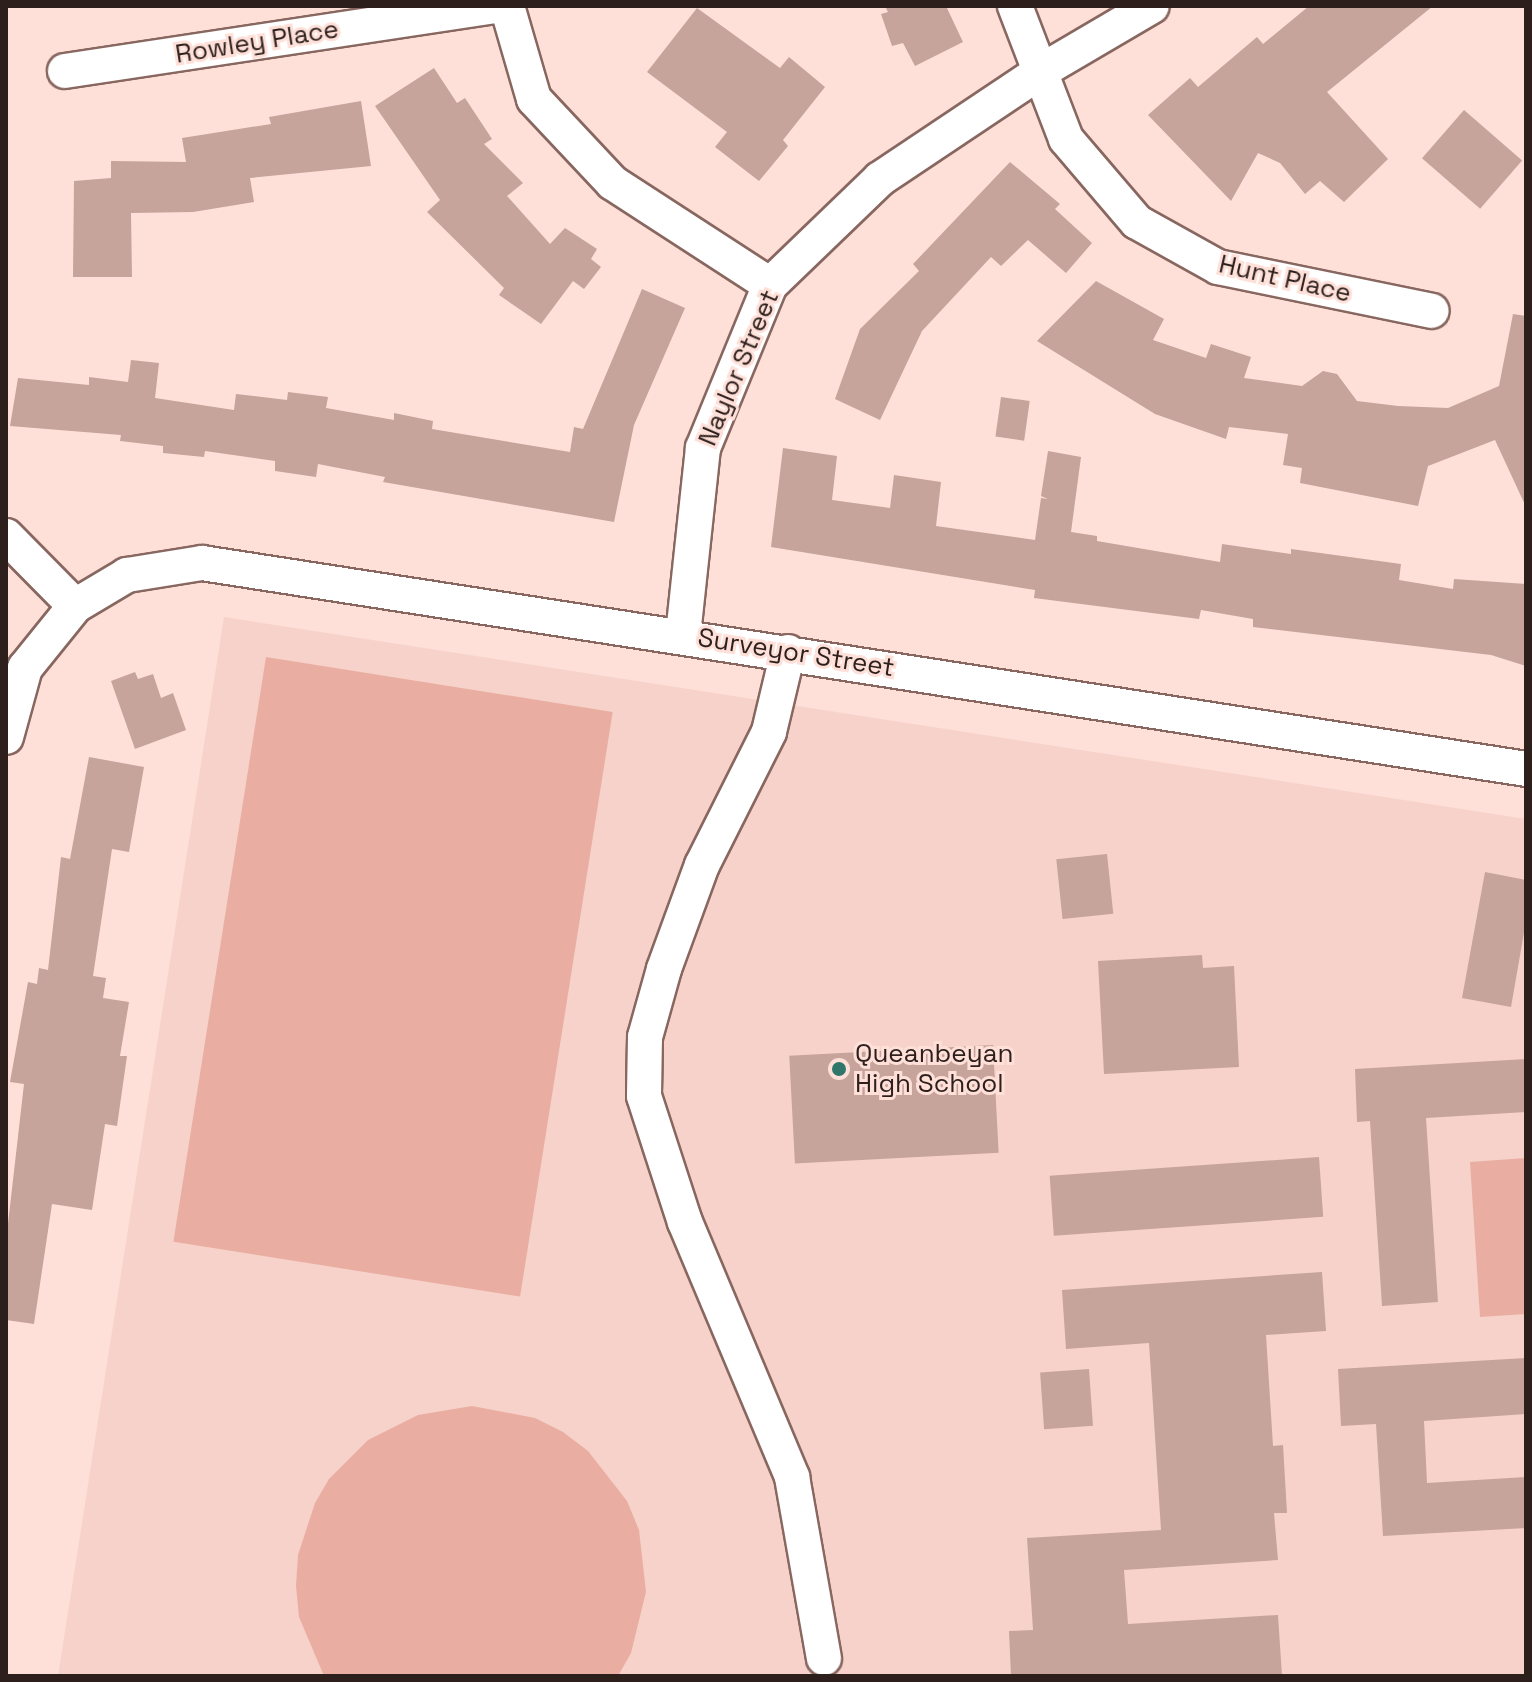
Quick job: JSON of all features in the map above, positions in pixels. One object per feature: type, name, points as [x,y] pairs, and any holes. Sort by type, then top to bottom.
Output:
[{"type":"street","name":"Rowley Place","points":[[65,71],[497,6]]},
{"type":"street","points":[[507,6],[534,99],[593,162],[613,183],[770,285]]},
{"type":"street","name":"Hunt Place","points":[[1015,6],[1043,70],[1066,139],[1137,222],[1218,267],[1432,311]]},
{"type":"street","name":"Naylor Street","points":[[683,635],[703,448],[770,285],[880,179],[1043,70],[1152,6]]},
{"type":"street","points":[[6,536],[75,606],[25,668],[6,737]]},
{"type":"street","name":"Surveyor Street","points":[[75,606],[127,575],[202,563],[683,635],[1526,769]]},
{"type":"street","points":[[788,652],[769,732],[702,865],[664,969],[645,1037],[644,1096],[685,1222],[792,1477],[824,1658]]},
{"type":"shaded area","name":"Queanbeyan High School","points":[[224,617],[1526,819],[1526,1676],[58,1676]]},
{"type":"shaded area","points":[[266,657],[613,712],[520,1297],[173,1242]]},
{"type":"shaded area","points":[[1526,1158],[1526,1314],[1480,1317],[1470,1162]]},
{"type":"shaded area","points":[[472,1406],[535,1418],[563,1432],[588,1451],[627,1501],[639,1530],[646,1592],[631,1653],[618,1676],[324,1676],[299,1617],[296,1586],[298,1555],[315,1503],[329,1479],[368,1440],[418,1415]]},
{"type":"building","points":[[885,6],[946,6],[963,42],[915,66],[903,43],[892,46],[881,14],[888,12]]},
{"type":"building","points":[[1309,6],[1433,6],[1327,92],[1388,159],[1344,202],[1320,181],[1305,194],[1280,163],[1258,153],[1231,201],[1148,115],[1190,78],[1198,87],[1257,37],[1263,44]]},
{"type":"building","points":[[697,8],[780,68],[789,57],[825,87],[783,140],[788,146],[759,181],[715,147],[727,132],[647,72]]},
{"type":"building","points":[[434,68],[457,103],[465,98],[492,139],[484,144],[523,183],[507,196],[550,244],[565,228],[597,249],[591,259],[601,267],[584,289],[573,281],[541,324],[499,295],[504,288],[427,212],[440,200],[375,106]]},
{"type":"building","points":[[361,101],[371,166],[250,178],[254,202],[193,212],[131,213],[132,277],[73,277],[74,181],[111,178],[111,161],[186,162],[182,138],[271,124],[269,117]]},
{"type":"building","points":[[1464,110],[1522,161],[1480,209],[1422,158]]},
{"type":"building","points":[[1010,162],[1060,204],[1055,209],[1092,243],[1066,273],[1028,240],[1001,266],[991,257],[922,331],[880,420],[835,399],[860,329],[919,271],[913,264]]},
{"type":"building","points":[[1096,281],[1164,319],[1153,340],[1206,358],[1211,344],[1251,357],[1244,378],[1302,386],[1323,371],[1337,374],[1357,401],[1398,406],[1448,408],[1499,386],[1513,314],[1526,316],[1526,507],[1495,440],[1428,466],[1418,506],[1300,483],[1302,468],[1283,465],[1288,434],[1229,427],[1226,439],[1155,414],[1037,341]]},
{"type":"building","points":[[642,289],[685,308],[634,425],[614,522],[383,482],[385,477],[318,464],[316,477],[275,471],[275,461],[205,451],[204,457],[163,453],[163,446],[120,441],[121,435],[10,426],[18,378],[89,385],[89,377],[128,382],[131,360],[159,363],[155,398],[234,410],[236,394],[287,400],[288,392],[328,397],[326,408],[394,420],[394,413],[433,421],[432,429],[570,452],[574,427],[583,429]]},
{"type":"building","points":[[1001,397],[1030,401],[1024,441],[995,437]]},
{"type":"building","points":[[783,448],[837,456],[832,500],[890,508],[894,475],[941,482],[936,526],[1035,540],[1041,498],[1048,499],[1041,496],[1048,451],[1081,457],[1071,532],[1097,536],[1097,541],[1220,562],[1222,544],[1291,554],[1291,549],[1401,564],[1399,580],[1453,589],[1454,579],[1526,584],[1526,666],[1491,655],[1253,627],[1253,619],[1201,610],[1199,619],[1034,598],[1035,590],[771,547]]},
{"type":"building","points":[[135,672],[138,679],[153,674],[161,698],[173,693],[186,730],[135,749],[111,681]]},
{"type":"building","points":[[89,757],[144,767],[129,852],[112,849],[93,976],[106,978],[103,998],[129,1002],[120,1056],[127,1056],[117,1126],[105,1124],[92,1210],[52,1204],[34,1324],[6,1320],[6,1241],[24,1084],[10,1082],[28,982],[37,984],[39,968],[48,970],[61,857],[70,859]]},
{"type":"building","points":[[1107,854],[1113,914],[1063,919],[1056,859]]},
{"type":"building","points":[[1485,872],[1526,880],[1526,921],[1511,1007],[1462,998]]},
{"type":"building","points":[[1202,955],[1203,968],[1234,966],[1239,1067],[1104,1074],[1098,961]]},
{"type":"building","points":[[993,1045],[999,1153],[795,1164],[789,1056]]},
{"type":"building","points":[[1526,1059],[1526,1112],[1426,1118],[1438,1302],[1382,1306],[1370,1121],[1357,1122],[1355,1069]]},
{"type":"building","points":[[1319,1157],[1323,1217],[1054,1236],[1050,1176]]},
{"type":"building","points":[[1322,1272],[1326,1331],[1266,1335],[1273,1446],[1283,1445],[1287,1513],[1274,1513],[1278,1560],[1124,1570],[1128,1624],[1278,1615],[1282,1676],[1011,1676],[1009,1631],[1033,1630],[1027,1538],[1161,1530],[1149,1343],[1066,1349],[1062,1290]]},
{"type":"building","points":[[1526,1358],[1526,1414],[1424,1421],[1427,1483],[1526,1477],[1526,1528],[1383,1536],[1376,1424],[1341,1426],[1338,1369]]},
{"type":"building","points":[[1089,1369],[1093,1426],[1044,1429],[1040,1372]]},
{"type":"place","name":"Queanbeyan High School","points":[[839,1069]]}]
